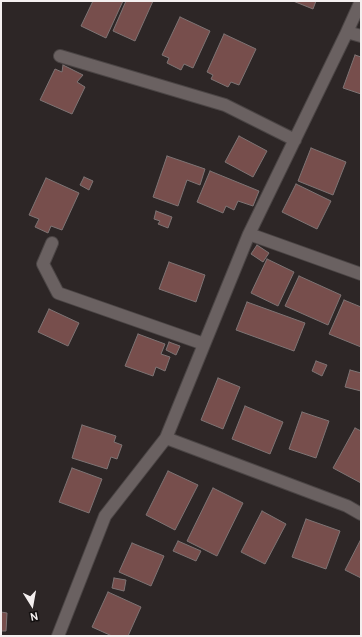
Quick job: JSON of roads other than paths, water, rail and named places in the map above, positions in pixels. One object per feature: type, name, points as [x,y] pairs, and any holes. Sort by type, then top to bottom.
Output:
[{"type":"street","points":[[58,636],[105,516],[166,438],[249,234],[361,1]]},
{"type":"street","points":[[347,32],[361,36]]},
{"type":"street","points":[[60,56],[224,105],[294,140]]},
{"type":"street","points":[[249,234],[361,274]]},
{"type":"street","points":[[52,243],[43,264],[58,293],[204,344]]},
{"type":"street","points":[[166,438],[347,506],[361,514]]}]
